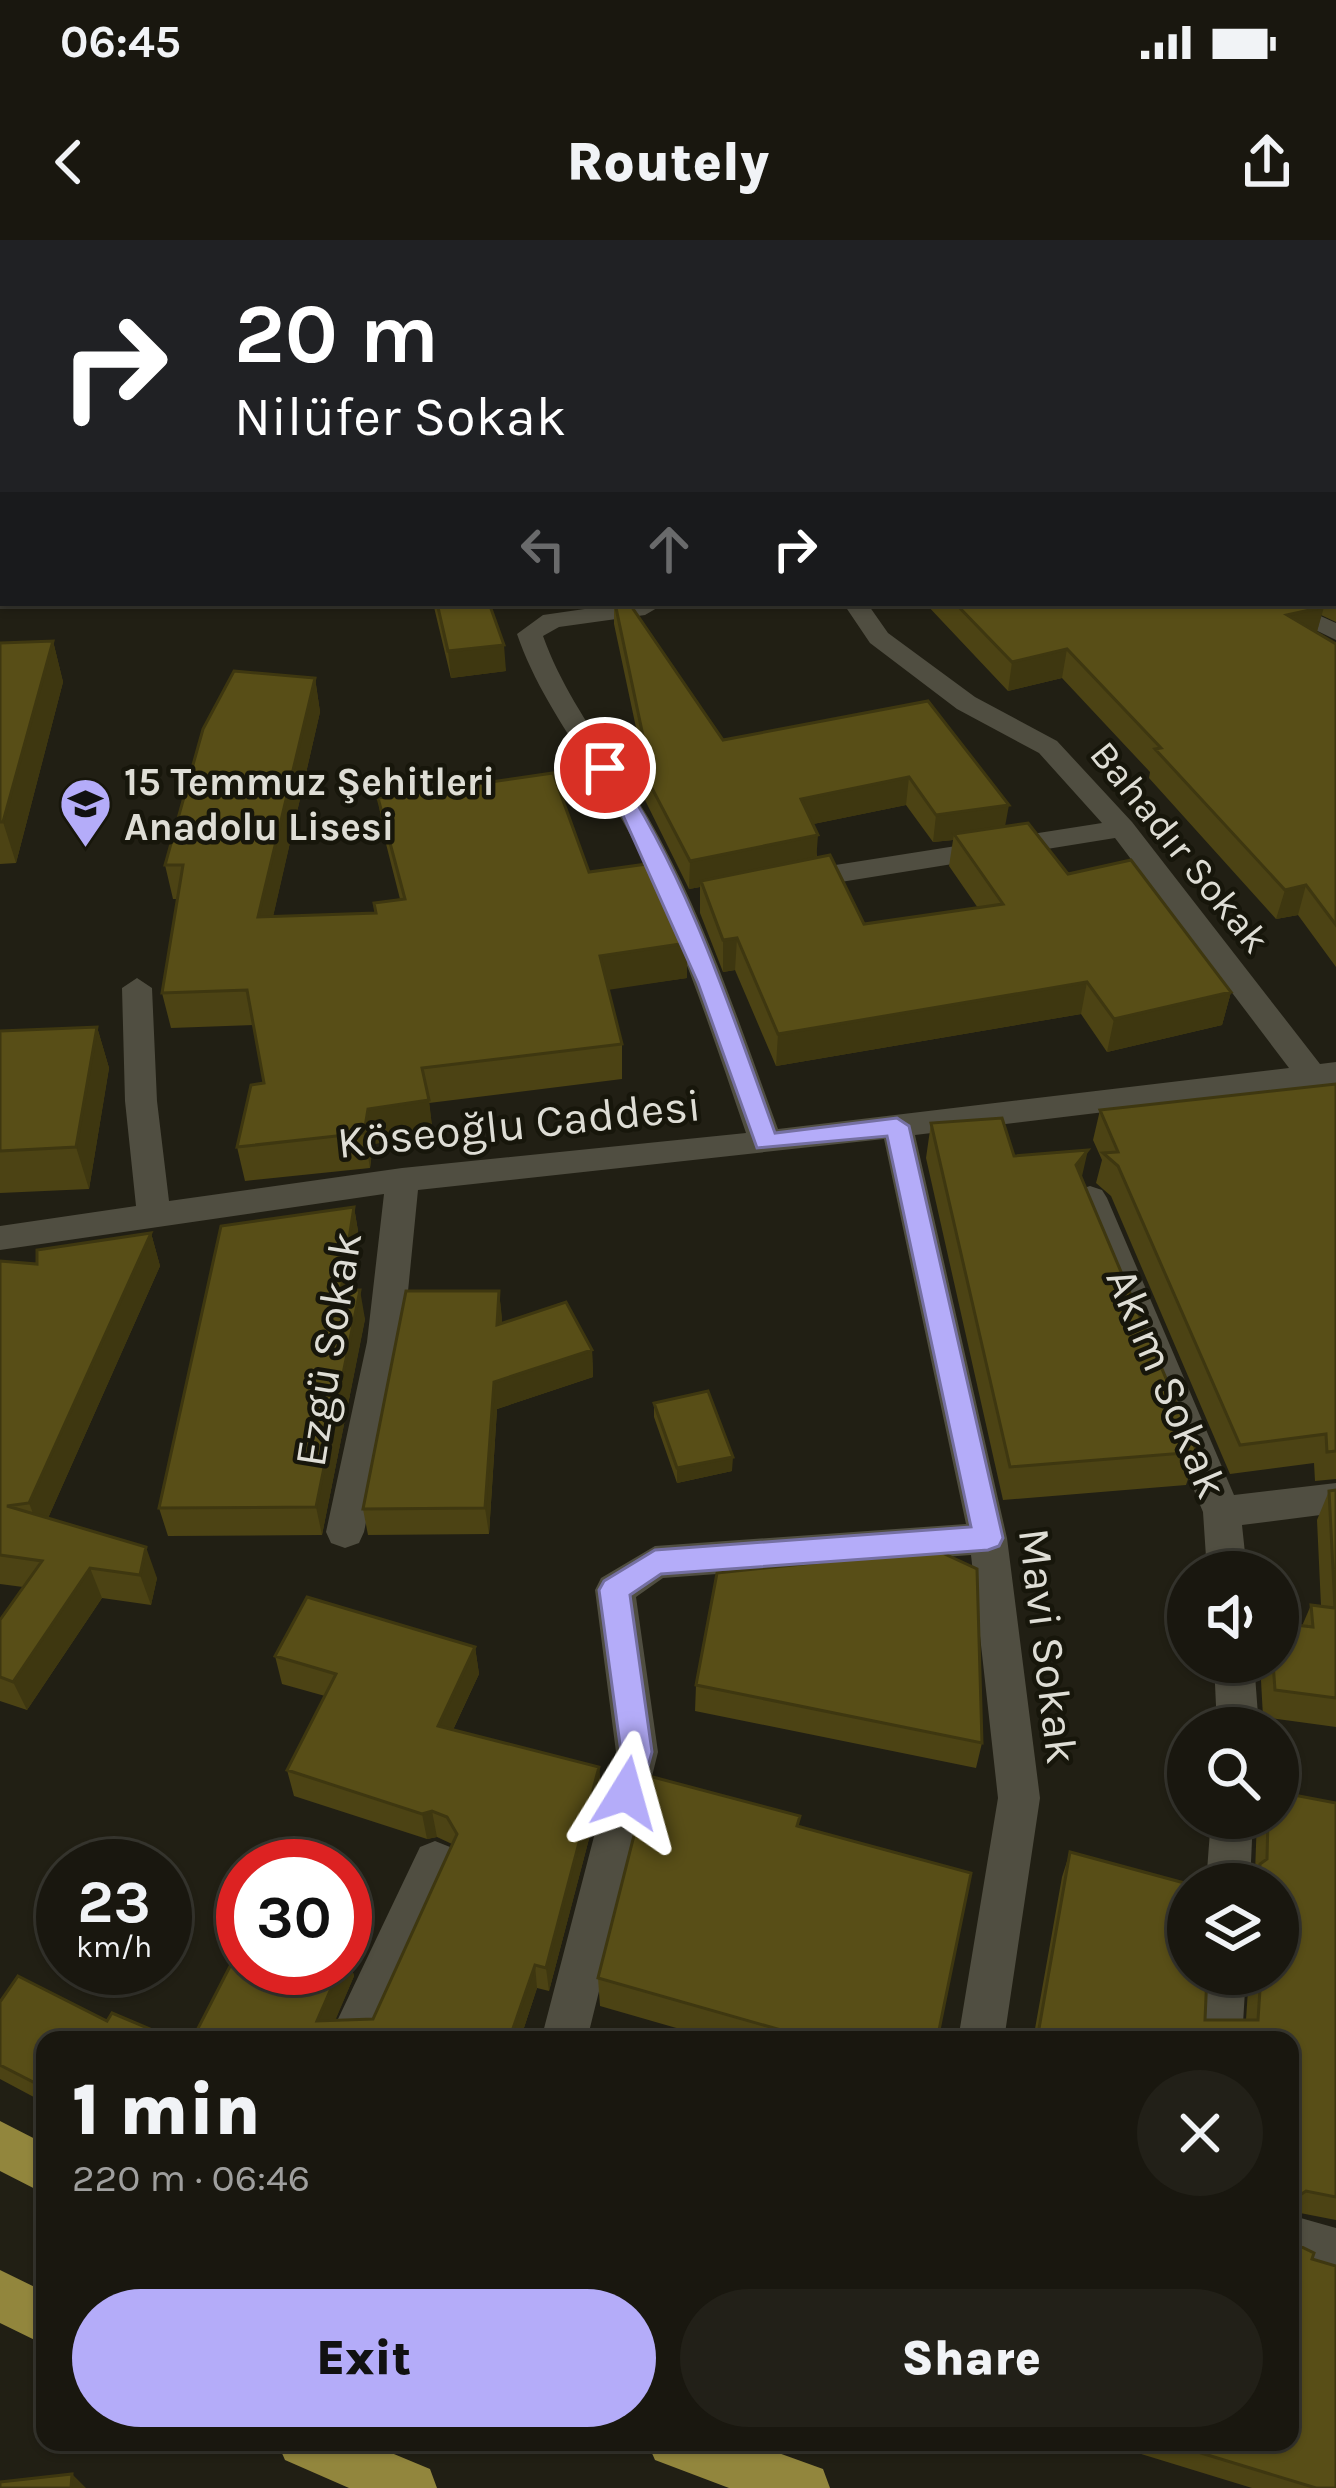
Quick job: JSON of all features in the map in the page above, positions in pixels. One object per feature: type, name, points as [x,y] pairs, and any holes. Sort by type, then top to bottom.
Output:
[{"type":"main road","points":[[0,2145],[36,2165]]},
{"type":"main road","points":[[0,2295],[36,2315]]},
{"type":"main road","points":[[324,2451],[411,2488]]},
{"type":"main road","points":[[699,2451],[804,2488]]},
{"type":"street","name":"Bahadır Sokak","points":[[856,606],[879,638],[966,703],[1048,747],[1122,828],[1324,1075]]},
{"type":"street","points":[[1279,606],[1336,632]]},
{"type":"street","points":[[645,608],[552,620],[530,634],[540,668],[686,903],[766,1142]]},
{"type":"street","points":[[761,887],[868,865],[1122,828]]},
{"type":"street","points":[[137,988],[141,1101],[154,1215]]},
{"type":"street","name":"Köseoğlu Caddesi","points":[[7,1238],[401,1180],[1324,1075]]},
{"type":"street","name":"Mavi Sokak","points":[[897,1126],[988,1538],[1019,1798],[982,2031]]},
{"type":"street","name":"Ezgü Sokak","points":[[346,1532],[385,1342],[401,1180]]},
{"type":"street","name":"Akım Sokak","points":[[1090,1198],[1222,1512],[1225,1551]]},
{"type":"street","points":[[0,1274],[7,1238]]},
{"type":"street","points":[[1222,1512],[1336,1498]]},
{"type":"street","points":[[566,2031],[637,1752],[614,1590],[655,1562],[988,1538]]},
{"type":"street","points":[[354,2031],[435,1861]]},
{"type":"street","points":[[1219,2031],[1221,1995]]},
{"type":"street","points":[[1299,2243],[1336,2253]]},
{"type":"building","points":[[438,606],[490,606],[504,645],[448,651]]},
{"type":"building","points":[[616,606],[631,606],[723,740],[928,701],[1009,805],[936,815],[909,777],[801,799],[818,835],[690,861],[643,771],[650,769]]},
{"type":"building","points":[[958,606],[1324,607],[1287,615],[1336,644],[1336,925],[1306,885],[1285,890],[1067,649],[1012,662]]},
{"type":"building","points":[[53,641],[3,822],[0,822],[0,643]]},
{"type":"building","points":[[234,671],[315,678],[258,917],[376,913],[374,903],[405,899],[378,798],[553,773],[589,872],[654,863],[687,943],[600,956],[622,1044],[422,1068],[429,1100],[368,1109],[364,1133],[237,1147],[251,1085],[264,1083],[247,990],[162,993],[183,865],[165,865],[203,729]]},
{"type":"building","points":[[1028,823],[1068,874],[1131,860],[1231,992],[1114,1019],[1087,982],[778,1034],[737,938],[723,940],[701,881],[830,855],[864,924],[1003,904],[954,834]]},
{"type":"building","points":[[97,1027],[76,1147],[0,1151],[0,1031]]},
{"type":"building","points":[[1336,1084],[1336,1451],[1327,1452],[1326,1434],[1240,1445],[1118,1166],[1103,1153],[1118,1152],[1100,1110]]},
{"type":"building","points":[[1002,1118],[1014,1156],[1088,1150],[1076,1165],[1197,1452],[1010,1467],[931,1123]]},
{"type":"building","points":[[354,1207],[341,1290],[360,1290],[316,1507],[159,1508],[221,1226]]},
{"type":"building","points":[[151,1233],[29,1503],[7,1506],[146,1547],[140,1575],[90,1568],[13,1682],[0,1677],[0,1620],[42,1561],[0,1555],[0,1261],[37,1264],[37,1250]]},
{"type":"building","points":[[406,1291],[499,1291],[497,1325],[566,1302],[592,1350],[494,1382],[485,1508],[363,1509]]},
{"type":"building","points":[[708,1391],[733,1457],[677,1468],[654,1403]]},
{"type":"building","points":[[1336,1490],[1336,1698],[1275,1690],[1274,1683],[1299,1683],[1299,1625],[1313,1627],[1311,1605],[1335,1608],[1329,1491]]},
{"type":"building","points":[[936,1550],[977,1569],[982,1743],[696,1685],[717,1573]]},
{"type":"building","points":[[307,1597],[475,1647],[438,1726],[599,1767],[546,1968],[535,1965],[512,2031],[197,2031],[216,1993],[328,1995],[317,2021],[373,2019],[457,1834],[447,1817],[432,1811],[422,1814],[287,1770],[336,1674],[275,1656]]},
{"type":"building","points":[[649,1776],[800,1816],[797,1826],[971,1873],[939,2031],[784,2031],[598,1978]]},
{"type":"building","points":[[1299,1796],[1336,1803],[1336,2197],[1306,2191],[1300,2195],[1300,2246],[1314,2253],[1312,2259],[1336,2266],[1336,2488],[1316,2488],[1195,2451],[1299,2451],[1299,2031],[1039,2031],[1070,1852],[1167,1878],[1167,1995],[1206,1995],[1205,2020],[1258,2020],[1260,1995],[1299,1995],[1299,1863],[1261,1863],[1267,1859],[1267,1839],[1299,1839]]},
{"type":"building","points":[[18,1976],[36,1985],[36,1995],[56,1995],[107,2021],[112,2013],[155,2031],[36,2031],[36,2083],[0,2065],[0,2002]]},
{"type":"building","points":[[72,2474],[71,2488],[0,2488],[0,2482]]},
{"type":"place","name":"15 Temmuz Şehitleri Anadolu Lisesi","points":[[85,850]]},
{"type":"route","points":[[605,768],[627,802],[710,983],[766,1142],[897,1126],[988,1538],[655,1562],[614,1590],[637,1752],[626,1793]]}]
